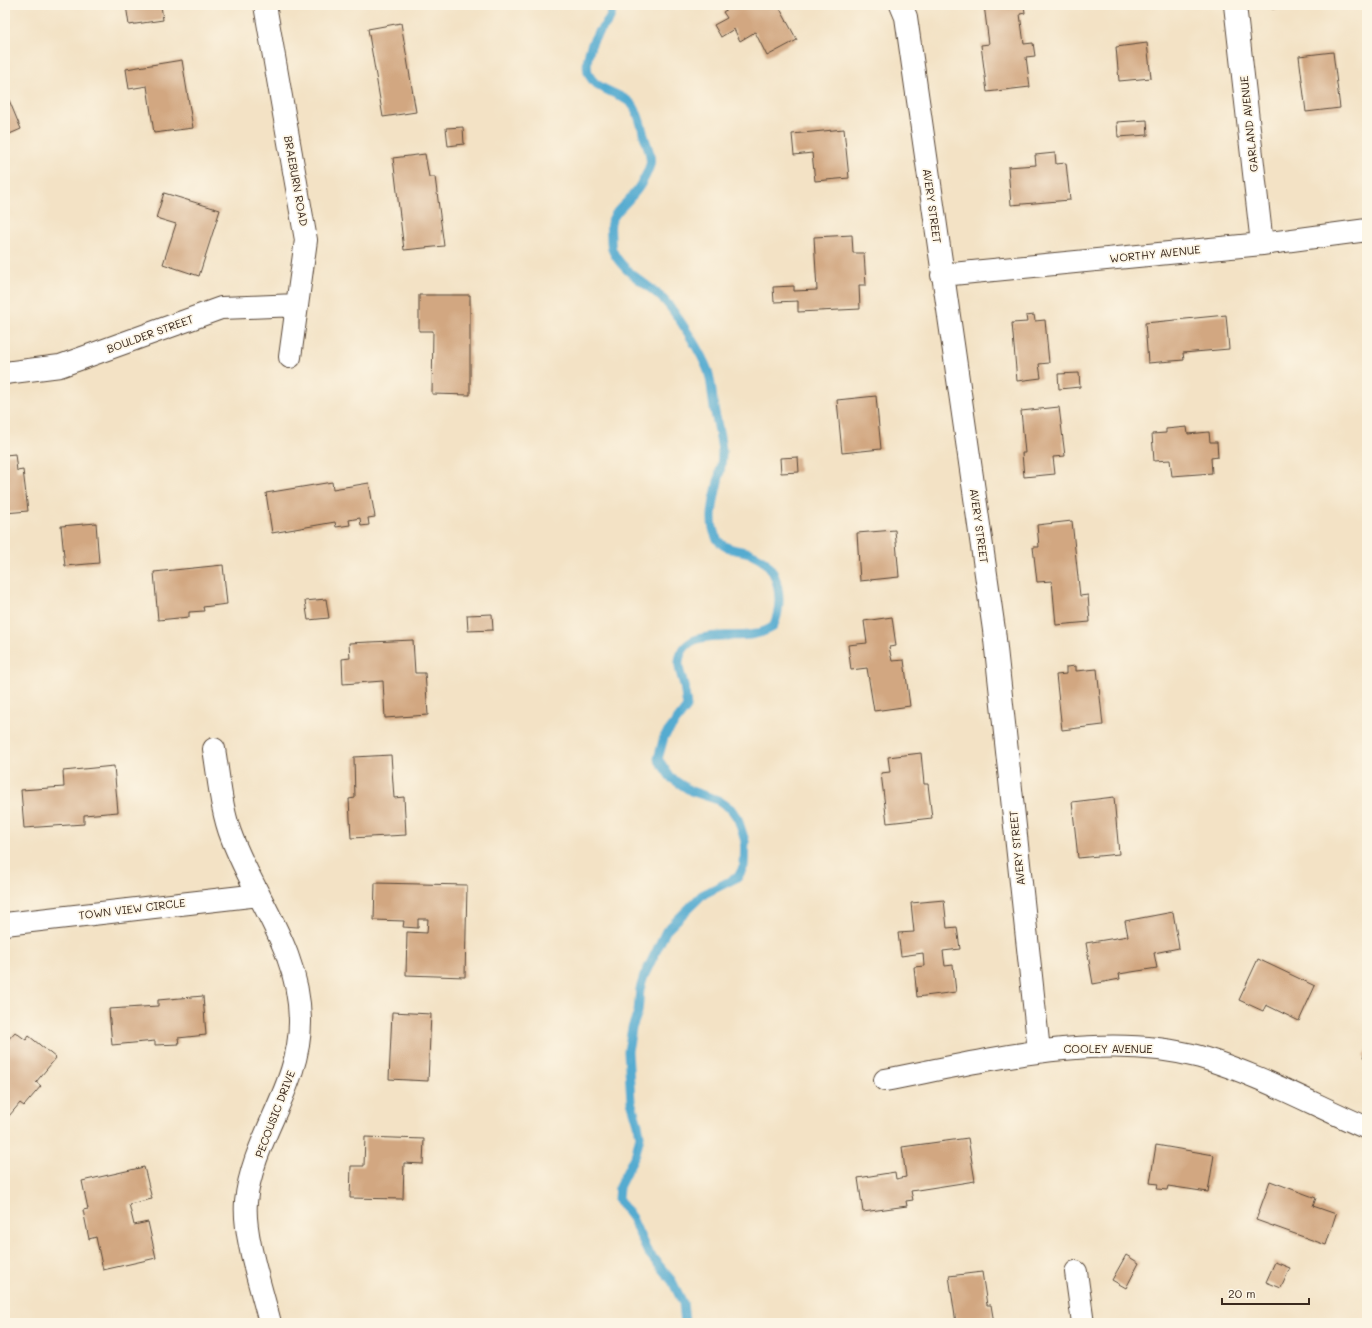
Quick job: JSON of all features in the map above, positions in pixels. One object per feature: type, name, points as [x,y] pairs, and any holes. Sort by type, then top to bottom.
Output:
[{"type":"street","name":"BRAEBURN ROAD","points":[[265,5],[306,240],[290,357]]},
{"type":"street","name":"AVERY STREET","points":[[900,5],[906,17],[994,630],[1039,1051]]},
{"type":"street","name":"GARLAND AVENUE","points":[[1236,5],[1262,244]]},
{"type":"street","name":"WORTHY AVENUE","points":[[942,275],[1262,244],[1367,230]]},
{"type":"street","name":"BOULDER STREET","points":[[5,373],[60,366],[221,308],[297,305]]},
{"type":"street","name":"PECOUSIC DRIVE","points":[[214,749],[227,821],[232,837],[245,869],[272,918],[289,959],[297,987],[300,1019],[295,1061],[290,1078],[262,1141],[248,1188],[246,1203],[247,1222],[254,1259],[270,1323]]},
{"type":"street","name":"TOWN VIEW CIRCLE","points":[[5,924],[259,895]]},
{"type":"street","name":"COOLEY AVENUE","points":[[885,1080],[1039,1051],[1135,1048],[1169,1051],[1199,1057],[1249,1075],[1367,1128]]},
{"type":"street","points":[[1076,1272],[1083,1323]]},
{"type":"building","points":[[126,5],[161,5],[163,20],[129,25]]},
{"type":"building","points":[[735,5],[778,5],[797,40],[767,56],[755,32],[740,41],[734,29],[721,37],[714,25],[727,18],[723,12]]},
{"type":"building","points":[[984,5],[1024,5],[1025,13],[1020,14],[1024,44],[1033,43],[1035,56],[1026,57],[1030,87],[987,92],[981,45],[989,44]]},
{"type":"building","points":[[1272,5],[1299,5],[1299,6],[1272,9]]},
{"type":"building","points":[[401,23],[416,112],[383,117],[368,29]]},
{"type":"building","points":[[1147,43],[1151,78],[1119,81],[1116,47]]},
{"type":"building","points":[[1333,52],[1340,108],[1306,112],[1299,56]]},
{"type":"building","points":[[182,60],[193,128],[154,133],[147,86],[129,89],[126,69]]},
{"type":"building","points":[[9,100],[21,129],[5,136],[5,102]]},
{"type":"building","points":[[1147,120],[1148,135],[1118,137],[1117,122]]},
{"type":"building","points":[[463,127],[464,144],[448,146],[446,128]]},
{"type":"building","points":[[844,129],[849,178],[815,181],[812,153],[794,155],[792,134]]},
{"type":"building","points":[[1055,153],[1056,164],[1066,163],[1070,200],[1011,205],[1008,167],[1036,165],[1035,155]]},
{"type":"building","points":[[425,154],[429,177],[435,177],[444,246],[404,250],[393,158]]},
{"type":"building","points":[[164,193],[220,210],[199,276],[163,264],[176,224],[156,218]]},
{"type":"building","points":[[852,235],[853,253],[864,253],[866,285],[859,285],[860,309],[798,312],[798,301],[774,302],[773,287],[794,286],[794,291],[817,290],[814,237]]},
{"type":"building","points":[[419,295],[470,295],[470,395],[432,394],[433,331],[419,331]]},
{"type":"building","points":[[1034,315],[1035,321],[1045,320],[1049,363],[1039,364],[1041,378],[1017,381],[1012,323],[1027,322],[1026,316]]},
{"type":"building","points":[[1226,315],[1229,349],[1183,353],[1184,360],[1148,363],[1145,323]]},
{"type":"building","points":[[1079,373],[1080,387],[1059,389],[1058,374]]},
{"type":"building","points":[[876,396],[881,449],[842,453],[837,400]]},
{"type":"building","points":[[1059,407],[1065,456],[1053,457],[1055,474],[1024,477],[1022,453],[1025,453],[1021,411]]},
{"type":"building","points":[[1187,427],[1188,434],[1209,432],[1210,442],[1217,442],[1218,457],[1211,458],[1212,473],[1172,476],[1170,460],[1154,461],[1152,434],[1166,433],[1166,429]]},
{"type":"building","points":[[15,454],[17,471],[23,470],[28,511],[5,513],[5,455]]},
{"type":"building","points":[[798,457],[799,472],[781,473],[780,458]]},
{"type":"building","points":[[332,482],[333,489],[369,483],[375,517],[368,518],[369,525],[361,526],[360,518],[349,520],[350,525],[336,527],[335,522],[272,533],[266,493]]},
{"type":"building","points":[[1072,521],[1080,596],[1088,595],[1090,622],[1056,625],[1052,581],[1037,582],[1033,547],[1039,547],[1037,525]]},
{"type":"building","points":[[96,523],[99,563],[65,566],[61,526]]},
{"type":"building","points":[[895,530],[899,577],[860,581],[857,533]]},
{"type":"building","points":[[223,565],[227,604],[203,607],[204,611],[189,612],[189,617],[158,620],[154,572]]},
{"type":"building","points":[[326,599],[329,618],[308,620],[305,601]]},
{"type":"building","points":[[492,614],[493,630],[468,631],[467,615]]},
{"type":"building","points":[[892,617],[896,646],[889,647],[892,661],[904,660],[910,706],[874,711],[867,668],[851,670],[848,645],[867,643],[864,621]]},
{"type":"building","points":[[413,640],[415,673],[425,673],[428,715],[385,718],[383,681],[343,684],[342,659],[350,658],[349,643]]},
{"type":"building","points":[[1076,666],[1076,671],[1097,669],[1103,725],[1062,730],[1056,675],[1066,674],[1066,667]]},
{"type":"building","points":[[921,753],[924,784],[928,784],[932,818],[887,823],[881,773],[890,772],[888,757]]},
{"type":"building","points":[[391,755],[394,798],[404,797],[406,835],[351,838],[349,799],[355,798],[354,757]]},
{"type":"building","points":[[114,766],[118,812],[84,815],[84,824],[24,828],[21,790],[64,787],[63,771]]},
{"type":"building","points":[[1114,797],[1119,854],[1078,858],[1072,802]]},
{"type":"building","points":[[375,883],[467,885],[465,977],[406,975],[407,932],[427,933],[428,919],[418,919],[418,928],[403,927],[404,921],[374,920]]},
{"type":"building","points":[[944,900],[947,928],[957,927],[960,949],[943,951],[945,966],[953,965],[956,992],[917,997],[914,967],[924,966],[923,953],[901,956],[898,933],[914,932],[911,903]]},
{"type":"building","points":[[1173,912],[1179,948],[1154,953],[1157,968],[1119,974],[1120,979],[1093,984],[1086,943],[1128,936],[1125,921]]},
{"type":"building","points":[[1258,959],[1315,986],[1299,1021],[1266,1005],[1263,1011],[1239,1000]]},
{"type":"building","points":[[203,996],[206,1035],[178,1038],[179,1044],[155,1045],[155,1041],[112,1045],[109,1009],[158,1006],[158,1000]]},
{"type":"building","points":[[392,1012],[431,1014],[428,1081],[389,1079]]},
{"type":"building","points":[[15,1032],[26,1040],[29,1036],[56,1058],[36,1082],[41,1086],[24,1106],[20,1103],[9,1116],[5,1113],[5,1043]]},
{"type":"building","points":[[1367,1049],[1367,1059],[1363,1057]]},
{"type":"building","points":[[365,1137],[424,1139],[423,1164],[404,1163],[403,1199],[350,1198],[351,1166],[364,1166]]},
{"type":"building","points":[[968,1138],[975,1181],[911,1191],[913,1200],[906,1201],[907,1206],[863,1212],[858,1178],[895,1172],[896,1179],[906,1177],[902,1147]]},
{"type":"building","points":[[1156,1145],[1214,1155],[1208,1192],[1168,1186],[1167,1190],[1157,1189],[1158,1184],[1150,1183]]},
{"type":"building","points":[[144,1167],[152,1199],[129,1204],[134,1225],[148,1222],[156,1258],[103,1270],[96,1237],[89,1239],[83,1210],[88,1209],[82,1181]]},
{"type":"building","points":[[1270,1181],[1316,1198],[1313,1206],[1336,1214],[1326,1245],[1256,1220]]},
{"type":"building","points":[[1126,1255],[1139,1263],[1126,1288],[1112,1280]]},
{"type":"building","points":[[1275,1262],[1290,1268],[1281,1288],[1266,1282]]},
{"type":"building","points":[[982,1272],[987,1305],[991,1305],[994,1323],[956,1323],[949,1276]]},
{"type":"waterway","points":[[612,5],[610,17],[595,37],[591,46],[587,68],[591,79],[596,84],[623,98],[634,107],[639,119],[650,159],[649,169],[640,186],[612,219],[612,249],[616,257],[628,271],[665,301],[676,315],[701,355],[710,380],[722,452],[722,462],[713,507],[713,528],[716,537],[723,545],[732,549],[747,552],[762,559],[774,576],[778,586],[779,596],[773,627],[753,635],[719,636],[698,639],[689,643],[683,651],[679,661],[679,667],[684,685],[687,707],[664,737],[658,759],[671,778],[691,791],[718,800],[731,809],[738,819],[745,841],[744,866],[738,877],[702,895],[666,931],[644,976],[640,989],[638,1012],[632,1028],[628,1051],[631,1101],[640,1136],[636,1153],[619,1187],[618,1199],[632,1218],[647,1251],[672,1281],[683,1303],[685,1323]]}]
